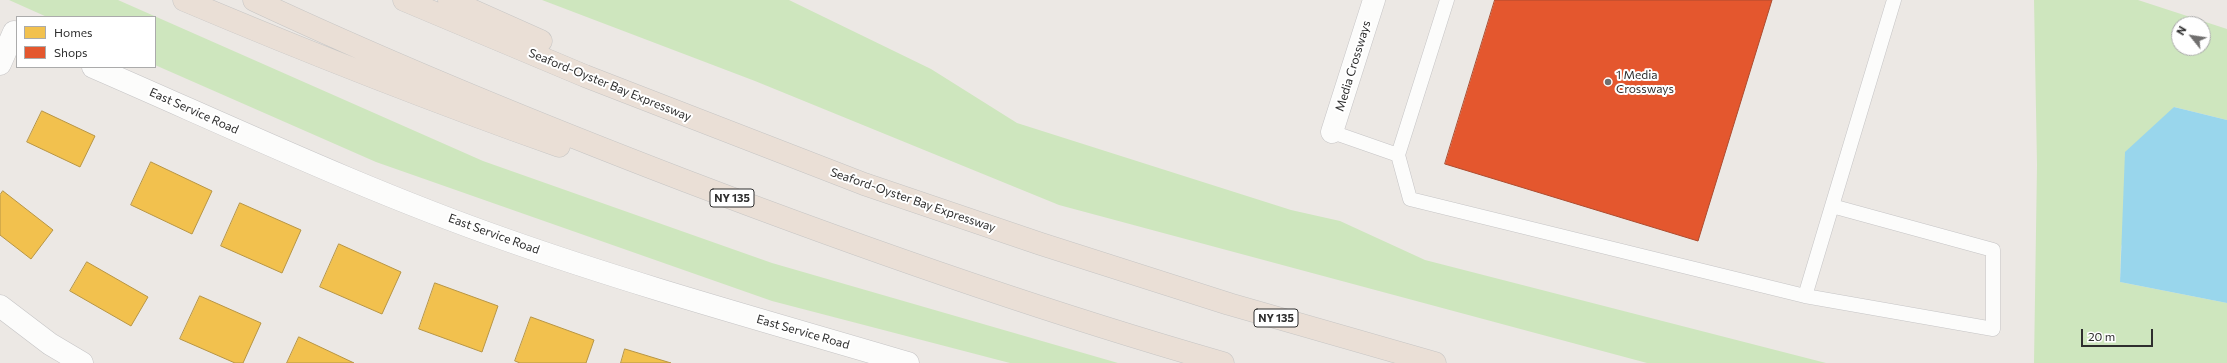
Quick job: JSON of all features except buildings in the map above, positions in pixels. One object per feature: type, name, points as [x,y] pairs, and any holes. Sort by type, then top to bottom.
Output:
[{"type":"highway","points":[[184,0],[294,46],[456,110],[605,163],[756,208]]},
{"type":"highway","name":"NY 135","points":[[254,0],[422,75],[585,142],[756,208],[963,282],[1140,340],[1223,363]]},
{"type":"highway","name":"Seaford-Oyster Bay Expressway","points":[[404,0],[592,78],[864,184],[1041,244],[1229,304],[1435,363]]},
{"type":"highway","points":[[449,0],[864,184]]},
{"type":"street","name":"Media Crossways","points":[[1332,132],[1374,0]]},
{"type":"street","points":[[0,64],[10,31]]},
{"type":"street","name":"East Service Road","points":[[96,68],[383,192],[502,239],[628,281],[908,363]]},
{"type":"street","points":[[0,306],[50,344],[82,363]]},
{"type":"lane","points":[[1447,0],[1398,155],[1410,200],[1805,296],[1993,329],[1993,250],[1832,206]]},
{"type":"lane","points":[[1805,296],[1894,0]]},
{"type":"lane","points":[[1332,132],[1398,155]]},
{"type":"green space","points":[[9,0],[118,0],[154,16],[45,16]]},
{"type":"green space","points":[[542,0],[789,0],[931,69],[1017,123],[1291,210],[1340,221],[1425,260],[1826,363],[1647,363],[1059,205],[755,81]]},
{"type":"green space","points":[[2034,0],[2138,0],[2187,16],[2171,16],[2171,56],[2211,56],[2211,24],[2227,29],[2227,120],[2174,107],[2121,247],[2120,282],[2227,303],[2227,363],[2034,363],[2037,165]]},
{"type":"green space","points":[[156,17],[483,161],[772,263],[1118,363],[1010,363],[772,301],[376,162],[156,65]]},
{"type":"water","points":[[2174,107],[2227,120],[2227,303],[2120,282],[2125,152]]},
{"type":"place","name":"1 Media Crossways","points":[[1608,82]]}]
